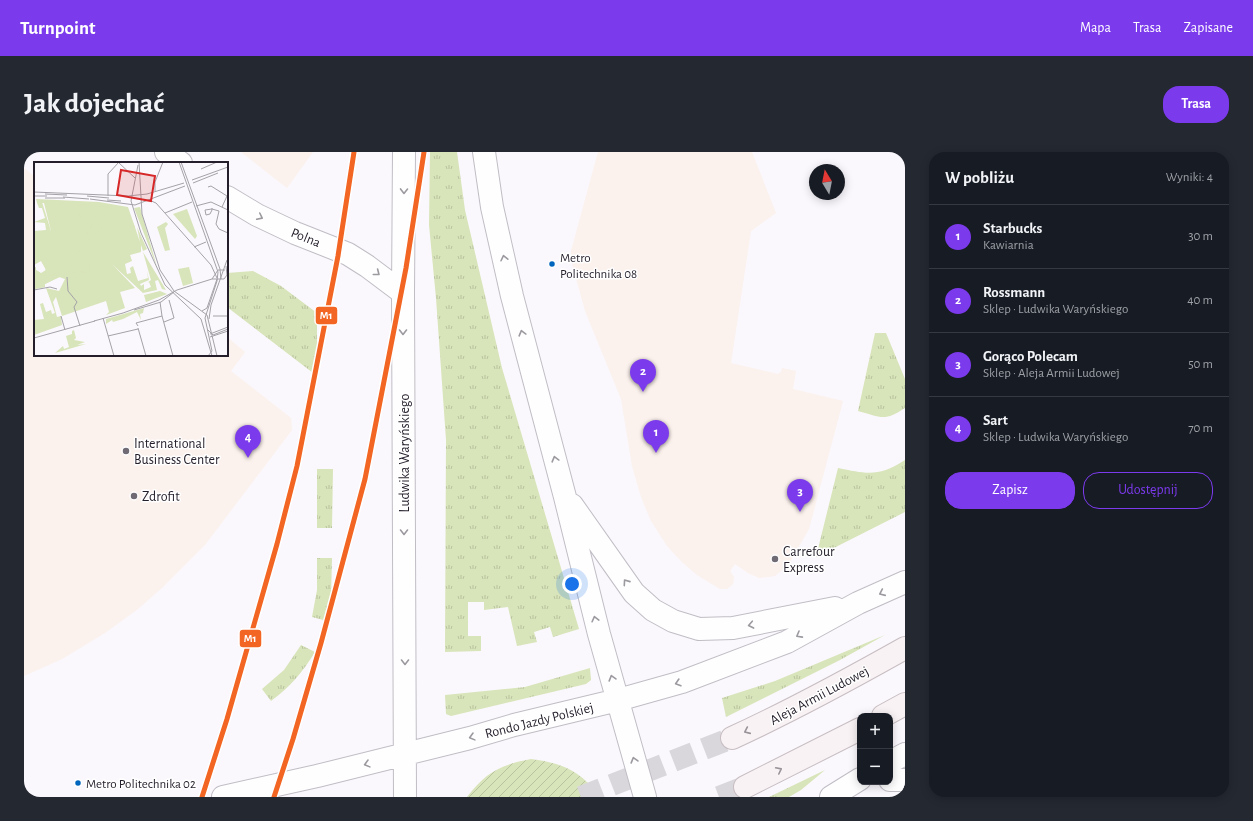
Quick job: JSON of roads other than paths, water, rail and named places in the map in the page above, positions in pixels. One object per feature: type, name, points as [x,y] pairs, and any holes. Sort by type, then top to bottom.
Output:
[{"type":"main road","points":[[166,152],[180,162]]},
{"type":"main road","name":"Ludwika Waryńskiego","points":[[404,152],[404,754]]},
{"type":"main road","points":[[484,152],[492,207],[512,296],[566,497],[594,612],[645,797]]},
{"type":"main road","name":"Polna","points":[[228,198],[257,215],[295,233],[348,254],[367,266],[403,293]]},
{"type":"main road","points":[[566,497],[634,593],[653,610],[673,620],[699,629],[733,628],[858,603],[905,582]]},
{"type":"main road","name":"Rondo Jazdy Polskiej","points":[[223,797],[317,776],[470,738],[514,725],[618,700],[682,682],[787,642],[858,603]]},
{"type":"main road","name":"Aleja Armii Ludowej","points":[[732,738],[773,720],[822,695],[905,648]]},
{"type":"main road","points":[[888,713],[905,704]]},
{"type":"main road","points":[[744,787],[857,730]]},
{"type":"main road","points":[[404,754],[405,797]]},
{"type":"main road","points":[[893,760],[905,754]]},
{"type":"main road","points":[[893,780],[905,780]]},
{"type":"main road","points":[[831,797],[857,782]]},
{"type":"tunnel","points":[[581,797],[732,738]]},
{"type":"tunnel","points":[[719,797],[745,787]]},
{"type":"place","name":"Metro Politechnika 08","points":[[552,264]]},
{"type":"place","name":"Rossmann","points":[[643,392]]},
{"type":"place","name":"International Business Center","points":[[126,451]]},
{"type":"place","name":"Starbucks","points":[[656,453]]},
{"type":"place","name":"Sart","points":[[248,458]]},
{"type":"place","name":"Zdrofit","points":[[134,496]]},
{"type":"place","name":"Gorąco Polecam","points":[[800,512]]},
{"type":"place","name":"Carrefour Express","points":[[775,559]]},
{"type":"place","name":"Metro Politechnika 02","points":[[78,783]]}]
